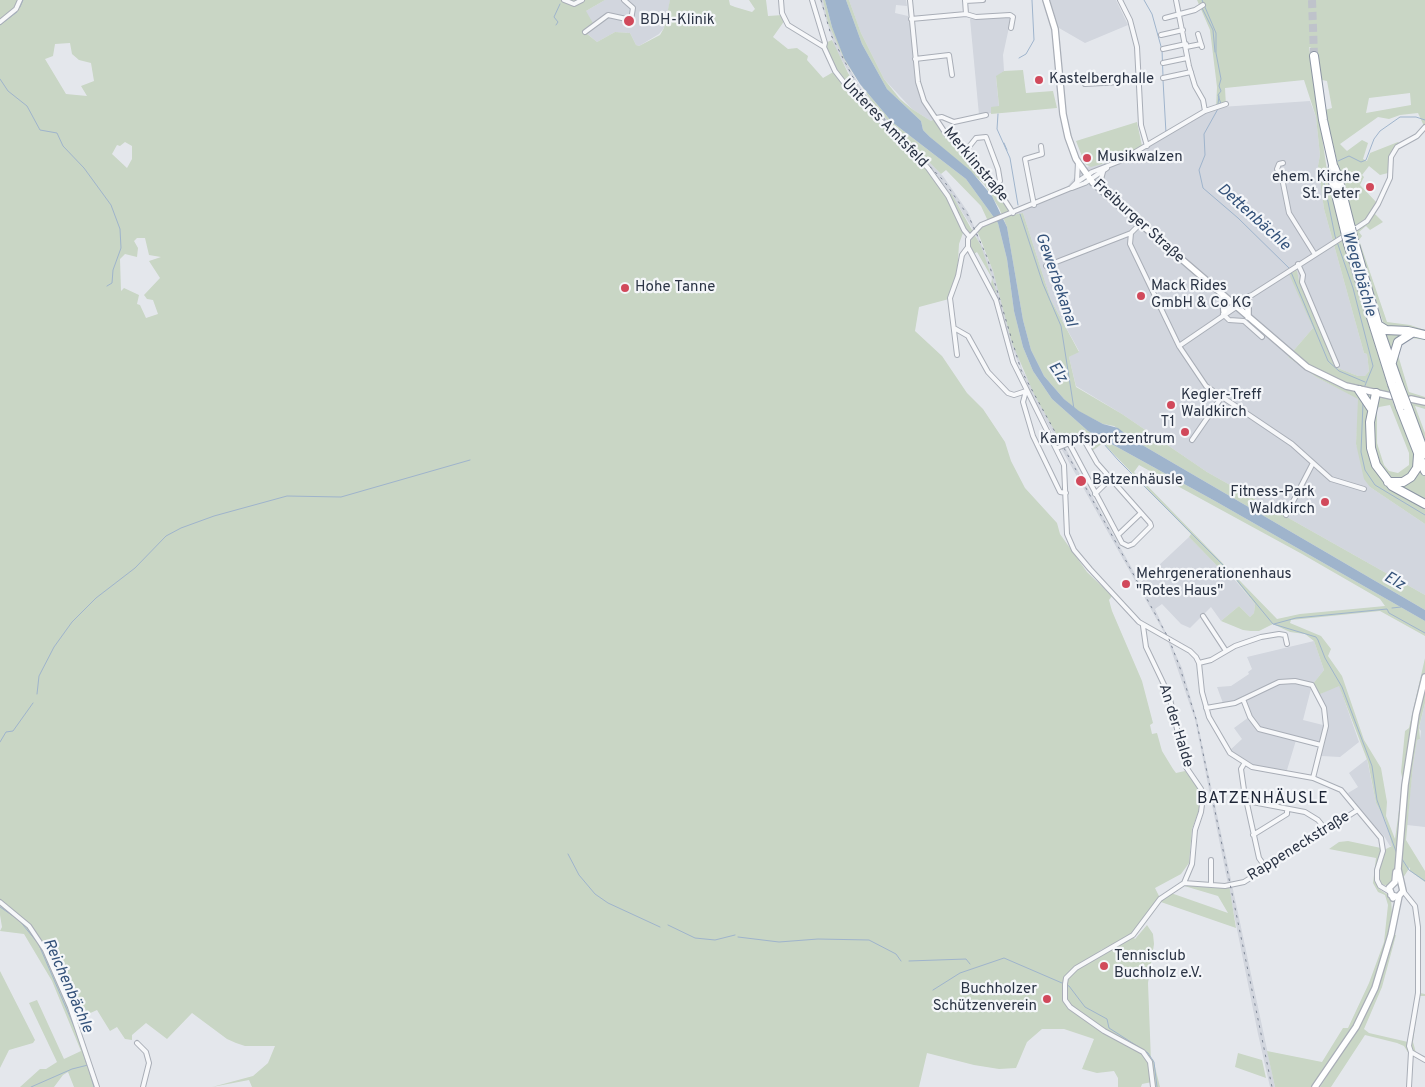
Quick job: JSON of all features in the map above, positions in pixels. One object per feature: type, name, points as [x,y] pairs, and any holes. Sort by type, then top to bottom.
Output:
[{"type":"highway","points":[[1314,56],[1323,120],[1333,164],[1332,178],[1345,232],[1351,242],[1392,364],[1396,385]]},
{"type":"highway","points":[[1351,242],[1396,385],[1422,454],[1425,471]]},
{"type":"highway","points":[[1378,325],[1386,330],[1412,332],[1425,336]]},
{"type":"highway","points":[[1392,364],[1396,345],[1401,339],[1412,332]]},
{"type":"highway","points":[[1359,390],[1370,406]]},
{"type":"highway","points":[[1374,393],[1370,406],[1372,454],[1378,469],[1387,482],[1425,504]]},
{"type":"highway","points":[[1387,482],[1403,482],[1412,477],[1422,454]]},
{"type":"street","points":[[0,22],[16,9],[20,0]]},
{"type":"street","points":[[564,0],[574,4],[582,0]]},
{"type":"street","points":[[586,32],[608,15],[631,20],[633,8],[624,0]]},
{"type":"street","points":[[781,0],[782,13],[788,25],[824,47]]},
{"type":"street","name":"Unteres Amtsfeld","points":[[812,0],[825,43],[824,47],[835,71],[849,89],[928,168],[948,196],[966,232],[970,236]]},
{"type":"street","name":"Merklinstraße","points":[[910,0],[920,92],[936,118],[964,153],[995,185],[1011,214]]},
{"type":"street","points":[[966,14],[965,1],[983,0]]},
{"type":"street","name":"Freiburger Straße","points":[[1046,0],[1054,26],[1065,124],[1078,162],[1088,178],[1139,225],[1307,367],[1329,379],[1359,390],[1391,396]]},
{"type":"street","points":[[1120,0],[1134,34],[1141,125],[1147,146]]},
{"type":"street","points":[[1176,0],[1191,72],[1203,100],[1205,112]]},
{"type":"street","points":[[1166,18],[1203,5]]},
{"type":"street","points":[[911,19],[966,14],[976,17],[1012,15],[1011,28]]},
{"type":"street","points":[[1161,36],[1183,30]]},
{"type":"street","points":[[1163,49],[1201,45],[1198,34]]},
{"type":"street","points":[[915,58],[949,55],[952,75]]},
{"type":"street","points":[[1164,63],[1188,58]]},
{"type":"street","points":[[1163,78],[1191,72]]},
{"type":"street","points":[[1085,84],[1139,81]]},
{"type":"street","points":[[957,355],[950,298],[958,276],[962,255],[968,247],[970,236],[976,228],[1071,188],[1205,112],[1226,104]]},
{"type":"street","name":"Merklinstraße","points":[[936,118],[961,121],[986,115]]},
{"type":"street","points":[[1178,346],[1287,270],[1335,242],[1345,232],[1367,221],[1392,172],[1392,157],[1397,147],[1417,136],[1425,127]]},
{"type":"street","points":[[964,153],[976,138],[986,137],[998,169],[1000,181],[995,185]]},
{"type":"street","points":[[1034,205],[1025,159],[1042,154],[1041,146]]},
{"type":"street","points":[[1077,182],[1078,162]]},
{"type":"street","points":[[1283,163],[1279,164],[1277,169],[1282,178],[1289,213],[1314,253]]},
{"type":"street","points":[[1071,188],[1077,182],[1103,172],[1108,167]]},
{"type":"street","points":[[1103,172],[1100,183],[1103,193]]},
{"type":"street","points":[[1046,266],[1131,234],[1139,225]]},
{"type":"street","points":[[1131,234],[1130,244],[1178,346],[1206,386],[1221,398],[1292,444],[1335,482],[1364,489]]},
{"type":"street","points":[[968,247],[996,300],[1013,362],[1026,391],[1057,448],[1065,468],[1065,525],[1074,550],[1143,626],[1190,651],[1199,663],[1206,708],[1230,753],[1244,764],[1313,778],[1341,790],[1356,811],[1375,830],[1383,844],[1376,875],[1378,884],[1408,897],[1415,906],[1418,927],[1418,993],[1409,1046],[1412,1052],[1409,1087]]},
{"type":"street","points":[[1298,264],[1303,275],[1302,282],[1337,365]]},
{"type":"street","points":[[1223,296],[1223,313],[1229,320],[1244,321],[1262,337]]},
{"type":"street","points":[[1248,317],[1249,297]]},
{"type":"street","points":[[954,328],[968,336],[988,372],[1008,393],[1014,395],[1026,391]]},
{"type":"street","points":[[1026,391],[1023,402],[1033,436],[1060,492],[1066,493]]},
{"type":"street","points":[[1192,440],[1221,398]]},
{"type":"street","points":[[1411,399],[1425,402]]},
{"type":"street","points":[[1057,448],[1069,443],[1080,439],[1084,440],[1097,463],[1151,526],[1138,540],[1128,546],[1124,545],[1069,443]]},
{"type":"street","points":[[1286,515],[1313,463]]},
{"type":"street","points":[[1095,494],[1110,479]]},
{"type":"street","points":[[1118,535],[1141,513]]},
{"type":"street","points":[[1203,616],[1226,651]]},
{"type":"street","name":"An der Halde","points":[[1143,626],[1146,647],[1169,695],[1186,767],[1201,789],[1203,797],[1201,812],[1195,830],[1192,864],[1186,874],[1184,883]]},
{"type":"street","points":[[1199,663],[1211,660],[1242,643],[1279,634],[1285,635],[1287,644]]},
{"type":"street","points":[[1315,1087],[1356,1027],[1381,970],[1391,935],[1395,910],[1401,894],[1398,860],[1410,750],[1425,677]]},
{"type":"street","points":[[1206,708],[1225,706],[1279,682],[1295,681],[1312,684],[1324,708],[1326,726],[1313,778]]},
{"type":"street","points":[[1243,699],[1250,717],[1259,729],[1321,744]]},
{"type":"street","points":[[1244,764],[1241,769],[1254,835],[1259,858],[1266,868]]},
{"type":"street","points":[[1247,801],[1312,815],[1326,830]]},
{"type":"street","points":[[1254,835],[1287,814],[1287,809]]},
{"type":"street","name":"Rappeneckstraße","points":[[1184,883],[1239,884],[1356,811]]},
{"type":"street","points":[[1211,860],[1212,885]]},
{"type":"street","points":[[1395,910],[1389,889],[1398,869]]},
{"type":"street","points":[[1153,1087],[1150,1062],[1143,1052],[1110,1034],[1070,1007],[1065,1000],[1065,984],[1066,978],[1076,968],[1102,951],[1129,938],[1145,921],[1160,899],[1184,883]]},
{"type":"street","points":[[1389,889],[1400,884]]},
{"type":"street","points":[[0,902],[29,926],[45,950],[70,1007],[97,1087]]},
{"type":"street","points":[[137,1043],[146,1052],[149,1063],[142,1087]]},
{"type":"street","points":[[1412,1052],[1425,1060]]},
{"type":"shaded area","name":"BDH-Klinik","points":[[605,0],[670,0],[664,28],[659,34],[639,46],[636,45],[630,33],[615,32],[597,42],[585,32],[586,11]]},
{"type":"shaded area","points":[[820,0],[823,0],[828,23],[844,59],[861,88],[888,121],[943,176],[968,212],[993,271],[1022,369],[1140,583],[1189,537],[1226,575],[1229,573],[1255,604],[1254,613],[1250,617],[1239,606],[1221,621],[1211,607],[1190,628],[1181,624],[1162,604],[1155,609],[1182,668],[1197,720],[1275,1087],[1270,1087],[1258,1034],[1195,720],[1167,638],[1032,396],[1011,345],[990,272],[974,231],[951,194],[948,196],[881,120],[856,85],[835,48]]},
{"type":"shaded area","points":[[849,0],[906,0],[907,6],[896,5],[895,13],[908,16],[909,23],[912,23],[920,93],[936,118],[931,121],[912,109],[884,79],[861,33]]},
{"type":"shaded area","points":[[1050,0],[1116,0],[1128,25],[1085,43],[1059,28]]},
{"type":"shaded area","points":[[1009,16],[1011,18],[1003,55],[1004,71],[996,77],[999,107],[991,107],[991,113],[979,115],[970,19]]},
{"type":"shaded area","points":[[1310,101],[1316,117],[1320,155],[1318,166],[1324,209],[1364,353],[1367,354],[1369,371],[1365,376],[1358,376],[1335,367],[1299,281],[1297,270],[1290,274],[1313,328],[1288,357],[1316,377],[1359,399],[1356,444],[1370,487],[1425,524],[1425,595],[1207,472],[1122,414],[1076,386],[1069,357],[1079,351],[1051,300],[1023,213],[1012,215],[1017,208],[1067,187],[1075,177],[1089,166],[1119,157],[1167,133],[1206,108]]},
{"type":"shaded area","points":[[1314,641],[1324,670],[1312,685],[1303,720],[1327,726],[1327,719],[1318,695],[1339,685],[1359,742],[1340,757],[1321,756],[1324,744],[1297,737],[1287,770],[1252,767],[1229,751],[1242,739],[1234,728],[1249,717],[1243,699],[1224,706],[1217,687],[1231,686],[1249,674],[1248,672],[1252,669],[1247,657]]},
{"type":"shaded area","points":[[1425,703],[1425,827],[1407,825],[1413,765],[1417,740],[1420,739],[1421,731],[1419,728]]},
{"type":"shaded area","points":[[1367,759],[1376,803],[1386,822],[1392,846],[1362,814],[1348,793],[1358,787],[1349,773]]},
{"type":"green space","points":[[0,0],[605,0],[586,11],[594,25],[586,33],[597,42],[615,32],[630,33],[636,45],[639,46],[660,35],[664,28],[670,0],[729,0],[730,5],[752,12],[755,9],[749,0],[766,0],[768,16],[783,15],[785,20],[773,37],[788,49],[797,48],[808,56],[807,60],[823,78],[835,71],[825,43],[832,40],[848,73],[881,120],[939,182],[964,230],[959,244],[957,278],[949,299],[919,307],[915,331],[942,356],[967,393],[983,409],[1005,442],[1011,461],[1025,488],[1057,523],[1060,534],[1087,572],[1112,596],[1109,600],[1112,611],[1142,681],[1153,723],[1150,725],[1152,734],[1157,733],[1162,751],[1176,773],[1185,771],[1198,788],[1201,805],[1192,829],[1189,863],[1181,874],[1155,888],[1160,898],[1168,892],[1228,913],[1218,896],[1181,885],[1184,883],[1229,885],[1236,928],[1158,901],[1128,937],[1101,950],[1076,969],[1132,936],[1135,939],[1147,925],[1153,934],[1154,944],[1148,983],[1151,1061],[1153,1059],[1160,1087],[1153,1087],[1152,1082],[1142,1084],[1141,1087],[1118,1087],[1118,1078],[1114,1071],[1097,1073],[1082,1069],[1094,1039],[1064,1029],[1042,1029],[1027,1042],[1016,1068],[999,1069],[974,1065],[927,1053],[919,1087],[252,1087],[249,1080],[212,1087],[253,1076],[268,1063],[275,1046],[245,1046],[236,1043],[227,1039],[192,1013],[167,1039],[146,1023],[132,1035],[132,1040],[125,1039],[117,1027],[110,1031],[97,1010],[75,1020],[98,1087],[74,1087],[68,1072],[63,1075],[54,1087],[20,1087],[40,1069],[46,1069],[57,1062],[29,1003],[37,1000],[64,1059],[81,1051],[52,981],[24,934],[0,931],[2,927],[0,915]],"holes":[[[70,43],[72,54],[79,60],[91,63],[94,81],[81,86],[87,96],[66,94],[45,59],[53,56],[55,44]],[[125,142],[132,146],[132,159],[127,168],[112,154],[117,145],[120,146]],[[137,238],[145,238],[149,255],[161,257],[149,261],[160,278],[144,295],[147,299],[153,300],[158,314],[146,318],[140,305],[137,304],[139,295],[124,288],[121,291],[120,259],[125,254],[137,257],[138,248],[134,241]]]},
{"type":"green space","points":[[823,0],[825,0],[832,27],[859,82],[844,59],[828,23]]},
{"type":"green space","points":[[846,0],[849,0],[861,33],[884,79],[900,99],[931,121],[936,118],[946,134],[991,179],[1012,215],[1023,213],[1051,300],[1079,352],[1069,357],[1076,387],[1122,414],[1207,472],[1425,595],[1425,610],[1132,439],[1114,426],[1103,424],[1078,411],[1064,399],[1044,376],[1031,350],[1023,320],[1007,227],[999,208],[984,184],[930,137],[923,130],[921,121],[887,89],[862,44]]},
{"type":"green space","points":[[1197,0],[1425,0],[1425,127],[1422,132],[1423,124],[1418,113],[1400,115],[1389,119],[1378,117],[1340,144],[1347,151],[1362,140],[1368,143],[1363,159],[1367,161],[1370,153],[1398,142],[1400,144],[1391,157],[1392,172],[1380,175],[1369,166],[1362,175],[1364,177],[1360,185],[1378,204],[1373,212],[1383,222],[1370,230],[1366,226],[1359,232],[1362,236],[1359,240],[1387,322],[1410,325],[1425,330],[1425,340],[1412,338],[1404,341],[1400,345],[1398,355],[1409,392],[1425,397],[1425,409],[1415,406],[1425,433],[1425,524],[1370,487],[1364,479],[1356,444],[1358,399],[1316,377],[1288,357],[1313,328],[1289,274],[1297,270],[1299,281],[1335,367],[1358,376],[1365,376],[1369,371],[1367,354],[1364,353],[1324,209],[1318,166],[1320,155],[1316,117],[1304,80],[1225,88],[1226,106],[1216,109],[1217,87],[1210,30]],"holes":[[[1309,47],[1316,50],[1322,80],[1327,81],[1332,108],[1325,110],[1356,241],[1384,325],[1384,332],[1412,409],[1394,406],[1351,269],[1327,171]],[[1410,93],[1411,105],[1366,113],[1369,98]],[[1390,405],[1409,453],[1409,465],[1398,473],[1389,471],[1384,465],[1377,443],[1377,410],[1379,407]]]},
{"type":"green space","points":[[1023,70],[1026,93],[1053,91],[1057,108],[991,114],[991,107],[999,106],[996,76],[1004,71]]},
{"type":"green space","points":[[861,85],[892,122],[966,179],[998,223],[1007,259],[1014,311],[1023,347],[1033,371],[1052,399],[1088,431],[1425,621],[1425,636],[1380,611],[1291,620],[1290,623],[1321,636],[1331,649],[1328,656],[1342,676],[1364,740],[1381,768],[1387,802],[1386,816],[1395,839],[1403,782],[1401,772],[1405,731],[1409,728],[1425,658],[1425,703],[1419,727],[1420,739],[1417,740],[1413,765],[1406,840],[1425,871],[1425,882],[1410,871],[1410,867],[1403,878],[1388,886],[1381,884],[1378,879],[1378,872],[1386,849],[1392,846],[1386,822],[1376,803],[1368,762],[1339,686],[1318,695],[1312,685],[1324,670],[1314,641],[1305,634],[1290,632],[1273,624],[1259,631],[1251,631],[1243,630],[1221,621],[1239,606],[1250,617],[1254,613],[1255,604],[1235,579],[1229,573],[1226,575],[1189,537],[1191,534],[1103,443],[1092,451],[1085,438],[1080,437],[1062,444],[1034,394],[1012,343],[993,271],[976,228],[985,223],[987,219],[981,206],[946,170],[941,174],[888,121]],"holes":[[[1139,465],[1380,599],[1385,606],[1300,614],[1277,619],[1134,472]]]},
{"type":"green space","points":[[1137,122],[1142,146],[1109,162],[1091,167],[1085,164],[1076,141]]},
{"type":"green space","points":[[951,193],[981,246],[992,278],[977,252],[974,254],[970,247],[972,235],[966,230],[950,195]]},
{"type":"green space","points":[[992,278],[997,294],[991,285]]},
{"type":"green space","points":[[1348,841],[1381,848],[1374,880],[1379,889],[1391,897],[1392,915],[1389,934],[1396,935],[1382,987],[1364,1029],[1369,1033],[1408,1042],[1415,1009],[1417,936],[1420,937],[1420,993],[1425,994],[1425,996],[1419,996],[1413,1042],[1416,1053],[1409,1054],[1404,1046],[1365,1035],[1331,1087],[1320,1087],[1358,1028],[1313,1087],[1275,1087],[1267,1051],[1322,1062],[1343,1028],[1348,1028],[1369,983],[1384,942],[1388,905],[1385,895],[1378,892],[1373,883],[1376,858],[1329,849],[1339,842]]},
{"type":"green space","points":[[0,971],[35,1040],[33,1043],[9,1050],[0,1068]]},
{"type":"green space","points":[[1238,1053],[1262,1060],[1266,1078],[1235,1067]]},
{"type":"water","points":[[825,0],[846,0],[862,44],[887,89],[921,121],[923,130],[971,171],[992,196],[1007,227],[1023,320],[1031,350],[1044,376],[1064,399],[1079,411],[1103,424],[1118,428],[1132,439],[1425,610],[1425,621],[1088,431],[1052,399],[1033,371],[1023,347],[1014,311],[1007,259],[998,223],[966,179],[892,122],[860,84],[844,58],[832,27]]},
{"type":"waterway","points":[[20,7],[23,0]]},
{"type":"waterway","name":"Gewerbekanal","points":[[1019,58],[1026,54],[1034,40],[1032,0]]},
{"type":"waterway","points":[[1144,0],[1152,14],[1162,50],[1163,76]]},
{"type":"waterway","name":"Dettenbächle","points":[[1202,0],[1216,33],[1216,53],[1221,79],[1219,86],[1221,91],[1218,95],[1221,104]]},
{"type":"waterway","points":[[556,25],[558,22],[554,17],[560,4]]},
{"type":"waterway","name":"Dettenbächle","points":[[1202,8],[1213,30],[1215,52]]},
{"type":"waterway","points":[[0,25],[17,12]]},
{"type":"waterway","points":[[0,79],[8,91],[27,106],[40,130],[57,133],[63,146],[84,168],[111,205],[120,229],[121,248],[113,270],[112,283],[107,286]]},
{"type":"waterway","points":[[1163,80],[1166,133]]},
{"type":"waterway","name":"Dettenbächle","points":[[1218,104],[1219,96]]},
{"type":"waterway","name":"Dettenbächle","points":[[1219,107],[1204,134],[1205,155],[1199,170],[1203,188],[1238,218],[1290,269]]},
{"type":"waterway","name":"Gewerbekanal","points":[[998,114],[997,129],[1010,158],[1018,205]]},
{"type":"waterway","name":"Wegelbächle","points":[[1338,161],[1349,156],[1361,162],[1366,160],[1374,139],[1380,131],[1400,117],[1416,117],[1425,120]]},
{"type":"waterway","name":"Gewerbekanal","points":[[1004,143],[1007,150]]},
{"type":"waterway","name":"Wegelbächle","points":[[1327,171],[1323,177],[1335,236],[1353,288],[1373,366],[1364,388]]},
{"type":"waterway","name":"Gewerbekanal","points":[[1020,214],[1043,284],[1061,326],[1074,409]]},
{"type":"waterway","name":"Dettenbächle","points":[[1291,272],[1328,361],[1339,371],[1365,382]]},
{"type":"waterway","points":[[1363,403],[1361,452],[1365,470],[1375,485],[1425,515]]},
{"type":"waterway","points":[[1102,438],[1103,443],[1118,460],[1231,573],[1273,624],[1316,637],[1325,658],[1342,687],[1372,766],[1377,800],[1397,854]]},
{"type":"waterway","points":[[37,694],[39,676],[54,647],[72,622],[96,598],[135,568],[166,536],[181,528],[214,516],[287,496],[341,497],[470,460]]},
{"type":"waterway","points":[[1392,608],[1401,607]]},
{"type":"waterway","points":[[1274,624],[1296,618],[1387,609],[1389,613],[1425,633]]},
{"type":"waterway","points":[[0,742],[6,732],[13,731],[33,703]]},
{"type":"waterway","points":[[568,854],[579,875],[595,894],[608,903],[660,927]]},
{"type":"waterway","points":[[1402,859],[1409,870],[1425,881]]},
{"type":"waterway","name":"Reichenbächle","points":[[0,907],[19,920],[37,942]]},
{"type":"waterway","points":[[668,925],[695,938],[715,940],[735,935]]},
{"type":"waterway","points":[[738,937],[779,942],[818,939],[869,940],[896,954],[901,961]]},
{"type":"waterway","name":"Reichenbächle","points":[[39,945],[80,1040]]},
{"type":"waterway","points":[[933,990],[960,973],[1004,958],[1069,986],[1085,1007],[1107,1019],[1109,1028],[1148,1053],[1154,1062],[1157,1087]]},
{"type":"waterway","points":[[909,961],[966,959],[970,964]]},
{"type":"waterway","name":"Reichenbächle","points":[[81,1044],[86,1062]]},
{"type":"waterway","points":[[31,1087],[72,1069],[88,1065]]},
{"type":"waterway","name":"Reichenbächle","points":[[89,1070],[94,1087]]},
{"type":"tunnel","points":[[1312,0],[1314,56]]},
{"type":"railway","points":[[821,0],[831,35],[858,87],[891,127],[944,181],[969,217],[987,257],[1021,370],[1169,639],[1196,719],[1272,1087]]},
{"type":"place","name":"BDH-Klinik","points":[[629,21]]},
{"type":"place","name":"Kastelberghalle","points":[[1039,80]]},
{"type":"place","name":"Musikwalzen","points":[[1087,158]]},
{"type":"place","name":"ehem. Kirche St. Peter","points":[[1370,187]]},
{"type":"place","name":"Hohe Tanne","points":[[625,288]]},
{"type":"place","name":"Mack Rides GmbH & Co KG","points":[[1141,296]]},
{"type":"place","name":"Kegler-Treff Waldkirch","points":[[1171,405]]},
{"type":"place","name":"T1 Kampfsportzentrum","points":[[1185,432]]},
{"type":"place","name":"Batzenhäusle","points":[[1081,481]]},
{"type":"place","name":"Fitness-Park Waldkirch","points":[[1325,502]]},
{"type":"place","name":"Mehrgenerationenhaus \"Rotes Haus\"","points":[[1126,584]]},
{"type":"place","name":"Tennisclub Buchholz e.V.","points":[[1104,966]]},
{"type":"place","name":"Buchholzer Schützenverein","points":[[1047,999]]},
{"type":"district","name":"BATZENHÄUSLE","points":[[1263,800]]},
{"type":"water label","name":"Elz","points":[[1057,373]]},
{"type":"water label","name":"Elz","points":[[1394,582]]}]
